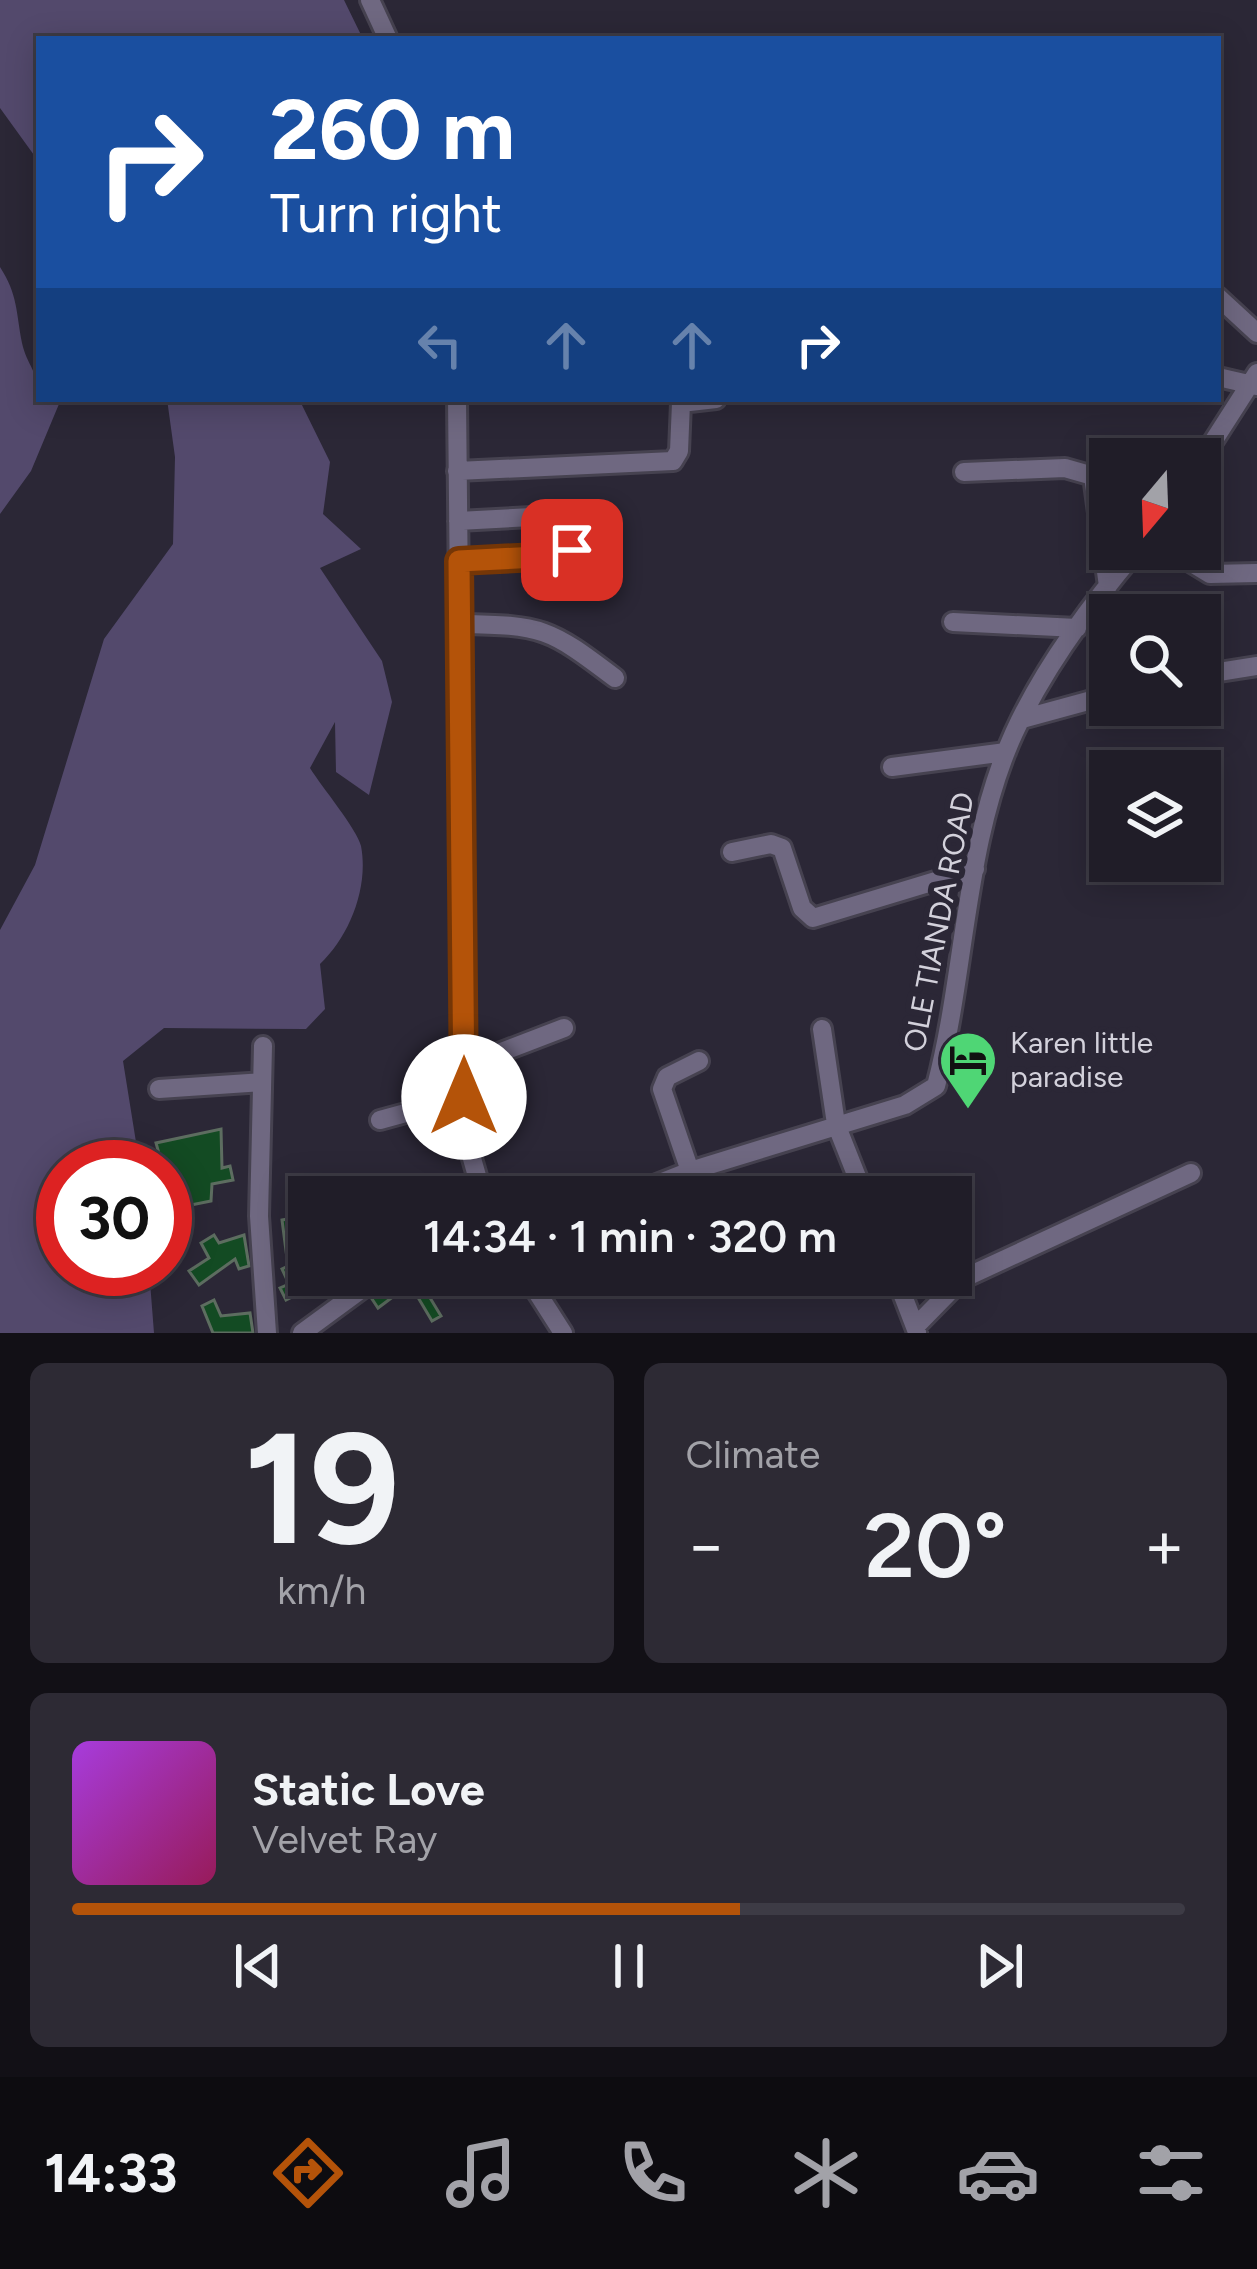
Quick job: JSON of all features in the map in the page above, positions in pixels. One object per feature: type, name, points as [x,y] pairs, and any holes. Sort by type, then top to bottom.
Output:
[{"type":"street","points":[[370,0],[387,36]]},
{"type":"street","points":[[1221,300],[1257,333]]},
{"type":"street","points":[[1216,438],[1254,382],[1221,377]]},
{"type":"street","points":[[457,402],[464,1097],[476,1176]]},
{"type":"street","points":[[457,471],[673,461],[680,451],[684,402]]},
{"type":"street","points":[[964,472],[1065,468],[1093,476],[1108,586]]},
{"type":"street","points":[[458,521],[550,516]]},
{"type":"street","points":[[459,561],[570,554],[573,528]]},
{"type":"street","name":"OLE TIANDA ROAD","points":[[677,1176],[905,1105],[936,1086],[975,869],[1006,752],[1077,628],[1121,570]]},
{"type":"street","points":[[1203,570],[1210,574],[1257,573]]},
{"type":"street","points":[[953,622],[1077,628]]},
{"type":"street","points":[[459,624],[539,627],[556,633],[615,679]]},
{"type":"street","points":[[1221,671],[1257,665]]},
{"type":"street","points":[[1022,718],[1089,700]]},
{"type":"street","points":[[892,767],[1006,752]]},
{"type":"street","points":[[731,852],[770,844],[782,848],[802,908],[813,918],[975,869]]},
{"type":"street","points":[[464,1066],[564,1028]]},
{"type":"street","points":[[822,1030],[836,1124],[857,1176]]},
{"type":"street","points":[[263,1046],[260,1216],[267,1333]]},
{"type":"street","points":[[690,1171],[662,1089],[667,1076],[699,1061]]},
{"type":"street","points":[[159,1089],[262,1082]]},
{"type":"street","points":[[380,1120],[464,1097]]},
{"type":"street","points":[[903,1296],[916,1330],[962,1279],[1191,1173]]},
{"type":"street","points":[[302,1333],[352,1296]]},
{"type":"street","points":[[539,1296],[563,1333]]},
{"type":"shaded area","points":[[0,0],[344,0],[362,36],[36,36],[36,158],[0,108]]},
{"type":"shaded area","points":[[0,267],[13,295],[22,343],[36,379],[36,402],[59,404],[31,471],[0,514]]},
{"type":"shaded area","points":[[167,402],[300,402],[330,462],[323,514],[361,549],[320,568],[382,661],[392,702],[369,795],[336,772],[335,722],[310,768],[361,846],[359,895],[348,926],[320,964],[325,1009],[306,1029],[164,1028],[123,1061],[136,1140],[36,1140],[36,1296],[151,1296],[154,1333],[0,1333],[0,930],[35,865],[104,639],[173,544],[175,457]]},
{"type":"building","points":[[221,1129],[222,1168],[230,1166],[233,1180],[212,1184],[211,1201],[192,1205],[192,1140],[170,1140]]},
{"type":"building","points":[[288,1219],[288,1266],[282,1220]]},
{"type":"building","points":[[214,1235],[219,1243],[244,1235],[249,1266],[239,1269],[235,1259],[199,1285],[192,1269],[209,1258],[201,1243]]},
{"type":"building","points":[[375,1296],[394,1296],[378,1308]]},
{"type":"building","points":[[417,1296],[429,1296],[441,1316],[432,1321]]},
{"type":"building","points":[[214,1300],[221,1316],[250,1313],[253,1333],[213,1333],[202,1306]]},
{"type":"place","name":"Karen little paradise","points":[[968,1111]]},
{"type":"route","points":[[464,1097],[459,561],[556,556],[572,550]]}]
